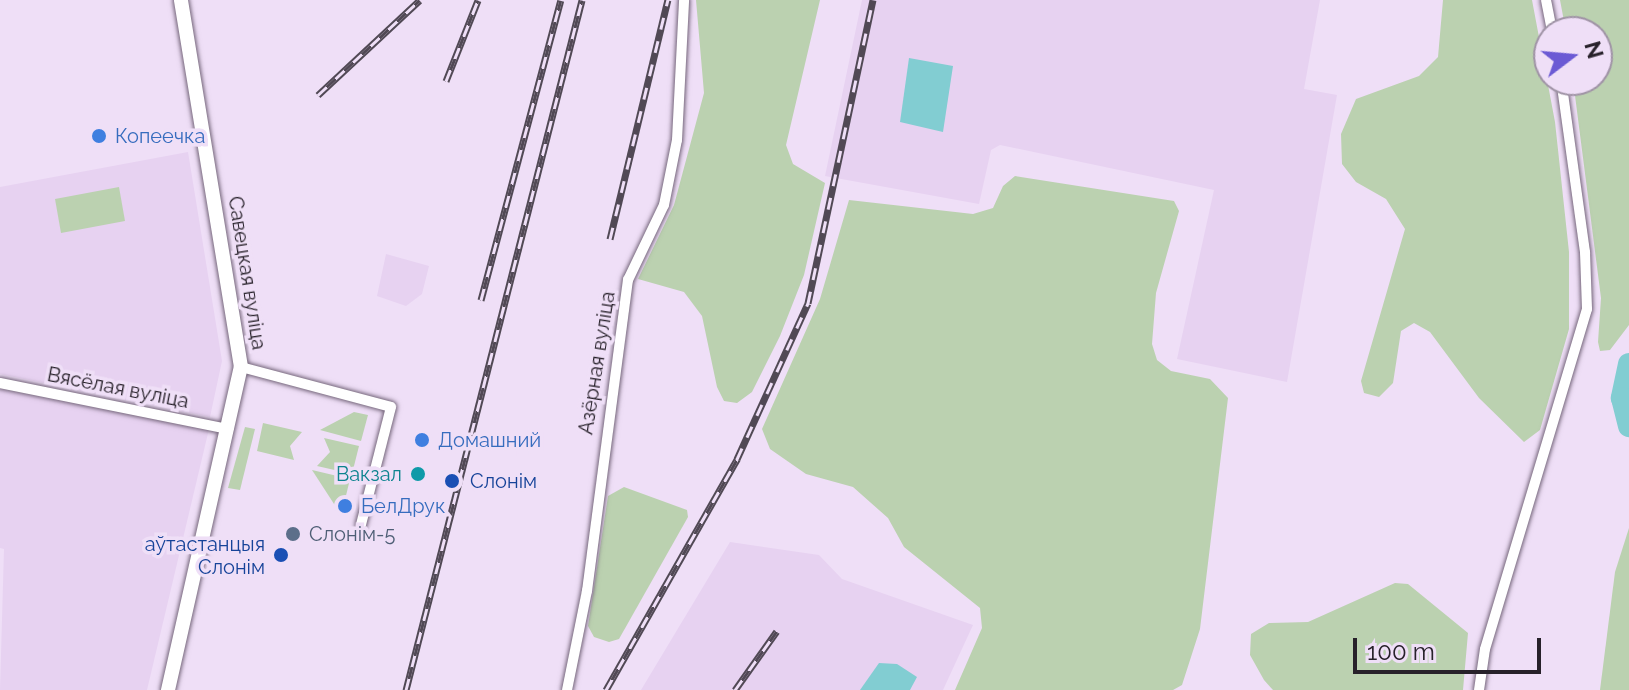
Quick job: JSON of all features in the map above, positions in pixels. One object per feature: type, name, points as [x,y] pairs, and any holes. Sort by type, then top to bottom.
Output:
[{"type":"main road","name":"Савецкая вуліца","points":[[168,690],[241,367],[238,323],[181,0]]},
{"type":"street","name":"Азёрная вуліца","points":[[567,690],[587,591],[628,280],[664,205],[677,140],[684,0]]},
{"type":"street","points":[[1479,690],[1485,649],[1587,309],[1585,252],[1563,96]]},
{"type":"street","points":[[241,367],[391,407],[361,525]]},
{"type":"street","name":"Вясёлая вуліца","points":[[0,383],[228,429]]},
{"type":"shaded area","points":[[696,0],[820,0],[786,145],[793,164],[825,183],[804,275],[780,336],[752,392],[737,403],[724,401],[717,387],[702,316],[684,292],[638,279],[674,205],[704,93]]},
{"type":"shaded area","points":[[862,0],[1320,0],[1304,89],[1337,95],[1287,382],[1177,359],[1214,190],[1000,145],[991,150],[979,204],[825,176]]},
{"type":"shaded area","points":[[1443,0],[1532,0],[1535,16],[1533,96],[1550,96],[1555,122],[1569,252],[1569,329],[1540,430],[1524,442],[1479,398],[1430,332],[1414,323],[1401,331],[1393,383],[1379,397],[1364,393],[1361,381],[1405,229],[1386,199],[1356,182],[1342,164],[1341,134],[1356,99],[1419,76],[1438,57]]},
{"type":"shaded area","points":[[1560,0],[1629,0],[1629,325],[1610,350],[1600,351],[1598,342],[1601,298],[1575,96],[1613,96],[1613,16],[1563,16]]},
{"type":"shaded area","points":[[909,58],[953,66],[943,132],[900,122]]},
{"type":"shaded area","points":[[188,152],[222,361],[210,417],[0,374],[0,187]]},
{"type":"shaded area","points":[[1015,176],[1174,201],[1179,211],[1156,293],[1152,344],[1157,360],[1171,371],[1210,379],[1228,398],[1200,629],[1182,685],[1173,690],[955,690],[982,628],[980,608],[904,547],[888,518],[853,487],[806,474],[770,449],[762,429],[820,299],[849,200],[973,214],[993,208],[1003,186]]},
{"type":"shaded area","points":[[119,187],[125,221],[61,233],[55,199]]},
{"type":"shaded area","points":[[386,254],[429,266],[422,294],[406,306],[377,296]]},
{"type":"shaded area","points":[[0,389],[209,429],[147,690],[0,690],[4,549],[0,548]]},
{"type":"shaded area","points":[[354,412],[368,415],[361,441],[320,430]]},
{"type":"shaded area","points":[[263,423],[302,432],[290,446],[294,460],[257,451]]},
{"type":"shaded area","points":[[245,427],[255,429],[240,490],[228,488]]},
{"type":"shaded area","points":[[324,438],[359,446],[352,474],[317,466],[330,452]]},
{"type":"shaded area","points":[[312,470],[350,479],[343,508],[336,507]]},
{"type":"shaded area","points":[[624,487],[687,510],[688,517],[619,639],[609,642],[594,637],[588,626],[608,496]]},
{"type":"shaded area","points":[[1629,528],[1629,690],[1600,690],[1615,572]]},
{"type":"shaded area","points":[[730,542],[819,555],[842,579],[973,625],[943,690],[641,690]]},
{"type":"shaded area","points":[[1395,583],[1408,584],[1468,633],[1463,690],[1273,690],[1264,680],[1250,655],[1251,634],[1269,623],[1308,622]]},
{"type":"shaded area","points":[[879,663],[897,664],[917,677],[910,690],[860,690]]},
{"type":"waterway","points":[[1629,364],[1622,398],[1629,426]]},
{"type":"railway","points":[[318,95],[420,0]]},
{"type":"railway","points":[[446,81],[478,0]]},
{"type":"railway","points":[[481,300],[561,0]]},
{"type":"railway","points":[[406,690],[582,0]]},
{"type":"railway","points":[[610,239],[668,0]]},
{"type":"railway","points":[[606,690],[737,459],[808,303],[873,0]]},
{"type":"railway","points":[[735,690],[777,631]]},
{"type":"place","name":"Копеечка","points":[[99,136]]},
{"type":"place","name":"Домашний","points":[[422,440]]},
{"type":"place","name":"Вакзал","points":[[418,474]]},
{"type":"place","name":"Слонім","points":[[452,481]]},
{"type":"place","name":"БелДрук","points":[[345,506]]},
{"type":"place","name":"Слонім-5","points":[[293,534]]},
{"type":"place","name":"аўтастанцыя Слонім","points":[[281,555]]}]
